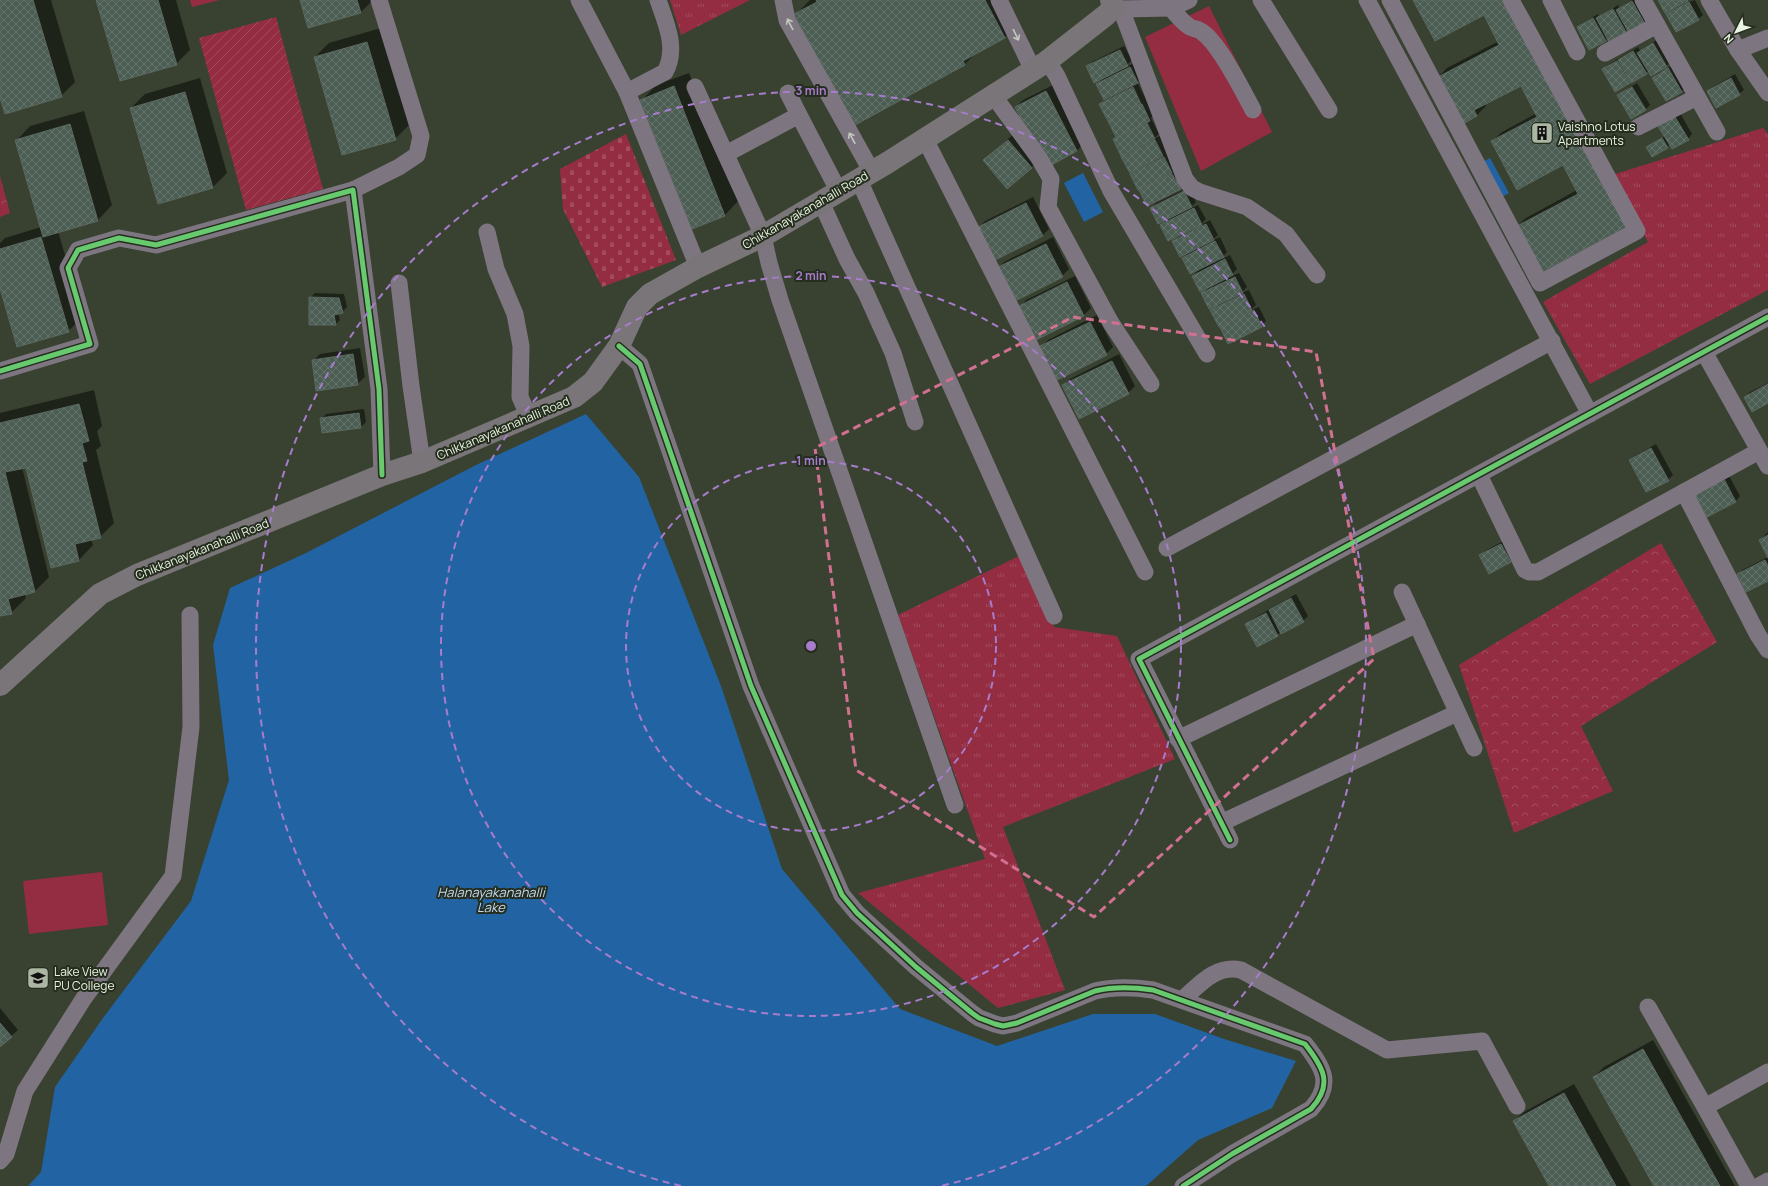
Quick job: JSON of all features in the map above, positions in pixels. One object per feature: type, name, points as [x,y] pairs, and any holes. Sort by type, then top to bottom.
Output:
[{"type":"main road","name":"Chikkanayakanahalli Road","points":[[0,685],[100,594],[136,575],[382,475],[422,462],[574,398],[593,382],[619,346],[637,307],[650,294],[698,267],[763,236],[925,139],[1040,66],[1115,5]]},
{"type":"street","points":[[0,371],[90,344],[68,268],[78,250],[119,238],[156,245],[353,190],[399,167],[417,155],[421,136],[380,0]]},
{"type":"street","points":[[579,0],[627,92],[698,267]]},
{"type":"street","points":[[627,92],[665,72],[668,67],[671,38],[658,0]]},
{"type":"street","points":[[783,0],[787,20],[865,176],[1054,616]]},
{"type":"street","points":[[999,0],[1040,66],[1060,83],[1111,192],[1207,354]]},
{"type":"street","points":[[1189,0],[1171,8],[1115,5],[1185,179],[1192,188],[1200,192],[1247,207],[1286,234],[1318,275]]},
{"type":"street","points":[[1261,0],[1329,110]]},
{"type":"street","points":[[1367,0],[1590,414]]},
{"type":"street","points":[[1390,0],[1540,284],[1637,231],[1511,0]]},
{"type":"street","points":[[1551,0],[1577,52]]},
{"type":"street","points":[[1643,0],[1656,26],[1717,132]]},
{"type":"street","points":[[1708,0],[1738,50],[1768,92]]},
{"type":"street","points":[[1171,8],[1182,22],[1202,32],[1223,56],[1253,110]]},
{"type":"street","points":[[1605,53],[1656,26]]},
{"type":"street","points":[[1738,50],[1768,38]]},
{"type":"street","points":[[695,87],[763,236],[780,300],[955,805]]},
{"type":"street","points":[[788,93],[830,197],[847,259],[866,293],[893,353],[915,422]]},
{"type":"street","points":[[993,96],[1038,158],[1051,179],[1048,207],[1111,323],[1151,384]]},
{"type":"street","points":[[1638,127],[1697,97]]},
{"type":"street","points":[[726,154],[798,115]]},
{"type":"street","points":[[925,139],[1145,572]]},
{"type":"street","points":[[353,190],[379,389],[382,475]]},
{"type":"street","points":[[486,232],[496,269],[515,314],[521,346],[520,397],[529,417]]},
{"type":"street","points":[[399,283],[411,386],[422,462]]},
{"type":"street","points":[[1230,840],[1139,659],[1768,317]]},
{"type":"street","points":[[1167,548],[1552,341]]},
{"type":"street","points":[[619,346],[640,364],[643,370],[751,686],[839,888],[857,913],[916,967],[960,1004],[979,1018],[1003,1026],[1031,1018],[1095,991],[1108,988],[1131,987],[1153,990],[1305,1044],[1316,1058],[1325,1077],[1323,1091],[1311,1109],[1232,1154],[1184,1186]]},
{"type":"street","points":[[1704,352],[1768,466]]},
{"type":"street","points":[[1479,475],[1525,570],[1529,572],[1538,572],[1760,451]]},
{"type":"street","points":[[1684,492],[1758,635],[1768,650]]},
{"type":"street","points":[[1402,592],[1474,748]]},
{"type":"street","points":[[0,1162],[6,1154],[25,1090],[84,998],[173,876],[191,727],[190,615]]},
{"type":"street","points":[[1178,739],[1417,624]]},
{"type":"street","points":[[1221,823],[1457,713]]},
{"type":"street","points":[[1182,1000],[1215,972],[1227,968],[1234,968],[1241,970],[1386,1050],[1482,1041],[1517,1106]]},
{"type":"street","points":[[1648,1007],[1748,1186]]},
{"type":"street","points":[[1705,1107],[1768,1072]]},
{"type":"street","points":[[1759,1186],[1768,1181]]},
{"type":"highlighted area","points":[[1073,317],[1316,352],[1374,659],[1094,917],[856,770],[815,448]]},
{"type":"green space","points":[[190,0],[220,0],[192,7]]},
{"type":"green space","points":[[670,0],[750,0],[681,35]]},
{"type":"green space","points":[[1209,6],[1272,132],[1201,171],[1145,37]]},
{"type":"green space","points":[[276,17],[323,189],[246,210],[199,38]]},
{"type":"green space","points":[[1763,128],[1768,134],[1768,290],[1590,384],[1543,302],[1648,242],[1612,175]]},
{"type":"green space","points":[[626,134],[676,260],[602,287],[563,209],[560,169]]},
{"type":"green space","points":[[0,176],[10,213],[0,217]]},
{"type":"green space","points":[[1661,543],[1717,642],[1581,726],[1613,791],[1514,833],[1459,665]]},
{"type":"green space","points":[[1021,555],[1054,627],[1117,636],[1175,759],[1003,827],[1065,990],[998,1008],[858,893],[985,859],[898,615]]},
{"type":"green space","points":[[102,872],[108,925],[29,934],[23,881]]},
{"type":"water","points":[[1490,158],[1509,193],[1498,199],[1479,164]]},
{"type":"water","points":[[1083,173],[1103,212],[1084,222],[1064,183]]},
{"type":"water","name":"Halanayakanahalli Lake","points":[[586,414],[639,477],[721,686],[782,869],[900,1009],[997,1046],[1093,1014],[1155,1014],[1224,1039],[1296,1061],[1272,1108],[1198,1140],[1146,1186],[28,1186],[41,1172],[55,1087],[103,1018],[191,901],[229,780],[213,645],[230,588],[306,553],[476,465]]},
{"type":"building","points":[[0,0],[33,0],[62,97],[5,114],[0,98]]},
{"type":"building","points":[[96,0],[158,0],[177,65],[120,81]]},
{"type":"building","points":[[300,0],[357,0],[361,13],[308,28]]},
{"type":"building","points":[[816,0],[985,0],[1005,38],[963,61],[965,65],[855,125],[794,14],[817,2]]},
{"type":"building","name":"Vaishno Lotus Apartments","points":[[1413,0],[1506,0],[1627,227],[1539,273],[1515,227],[1578,194],[1563,165],[1517,190],[1491,141],[1537,117],[1521,86],[1474,110],[1477,116],[1461,125],[1436,78],[1499,45],[1484,15],[1435,41]]},
{"type":"building","points":[[1658,0],[1687,0],[1688,1],[1665,13]]},
{"type":"building","points":[[1632,1],[1645,24],[1629,33],[1616,10]]},
{"type":"building","points":[[1689,2],[1699,20],[1676,32],[1666,14]]},
{"type":"building","points":[[1613,9],[1626,32],[1609,42],[1596,18]]},
{"type":"building","points":[[1593,18],[1606,41],[1589,50],[1577,27]]},
{"type":"building","points":[[367,42],[396,140],[342,155],[314,57]]},
{"type":"building","points":[[1653,43],[1667,67],[1651,76],[1637,53]]},
{"type":"building","points":[[1120,50],[1128,66],[1094,83],[1086,66]]},
{"type":"building","points":[[1633,51],[1647,74],[1631,83],[1618,60]]},
{"type":"building","points":[[1617,61],[1630,83],[1615,92],[1602,69]]},
{"type":"building","points":[[1130,67],[1138,83],[1104,100],[1096,84]]},
{"type":"building","points":[[1668,68],[1682,92],[1666,101],[1652,78]]},
{"type":"building","points":[[1731,78],[1740,95],[1716,108],[1707,91]]},
{"type":"building","points":[[674,86],[725,216],[692,229],[640,100]]},
{"type":"building","points":[[1133,87],[1141,104],[1108,121],[1099,104]]},
{"type":"building","points":[[1632,87],[1646,110],[1631,119],[1617,95]]},
{"type":"building","points":[[1046,91],[1077,151],[1046,168],[1015,107]]},
{"type":"building","points":[[185,92],[213,188],[158,204],[130,108]]},
{"type":"building","points":[[1142,104],[1150,121],[1116,137],[1108,121]]},
{"type":"building","points":[[1675,117],[1689,140],[1672,149],[1658,126]]},
{"type":"building","points":[[1147,123],[1155,139],[1121,156],[1113,139]]},
{"type":"building","points":[[70,124],[98,221],[43,237],[15,140]]},
{"type":"building","points":[[1662,138],[1668,148],[1652,157],[1646,147]]},
{"type":"building","points":[[1008,140],[1032,168],[1007,189],[983,160]]},
{"type":"building","points":[[1155,140],[1163,156],[1130,173],[1121,157]]},
{"type":"building","points":[[1164,157],[1172,173],[1138,190],[1130,174]]},
{"type":"building","points":[[1172,174],[1181,189],[1147,206],[1139,190]]},
{"type":"building","points":[[1184,191],[1192,207],[1158,224],[1150,208]]},
{"type":"building","points":[[1026,203],[1043,236],[993,261],[976,228]]},
{"type":"building","points":[[1194,208],[1202,225],[1168,241],[1160,225]]},
{"type":"building","points":[[1206,224],[1214,240],[1180,257],[1172,241]]},
{"type":"building","points":[[41,237],[69,332],[17,347],[0,288],[0,249]]},
{"type":"building","points":[[1215,241],[1224,257],[1190,274],[1182,258]]},
{"type":"building","points":[[1046,244],[1063,277],[1013,302],[996,268]]},
{"type":"building","points":[[1225,259],[1233,275],[1200,292],[1192,276]]},
{"type":"building","points":[[1235,277],[1243,293],[1209,309],[1201,293]]},
{"type":"building","points":[[1067,282],[1084,316],[1034,341],[1017,307]]},
{"type":"building","points":[[1244,294],[1252,310],[1219,327],[1210,310]]},
{"type":"building","points":[[309,297],[339,298],[343,313],[334,315],[336,325],[309,325]]},
{"type":"building","points":[[1254,310],[1262,327],[1228,344],[1220,327]]},
{"type":"building","points":[[1090,322],[1107,355],[1057,380],[1040,346]]},
{"type":"building","points":[[353,354],[358,385],[316,391],[312,360]]},
{"type":"building","points":[[1112,361],[1129,394],[1079,419],[1062,385]]},
{"type":"building","points":[[1768,384],[1768,403],[1752,412],[1744,397]]},
{"type":"building","points":[[79,404],[89,441],[82,443],[87,461],[82,462],[101,538],[75,544],[79,561],[51,568],[26,468],[5,472],[35,592],[8,599],[12,614],[0,616],[0,423]]},
{"type":"building","points":[[359,413],[361,428],[322,433],[320,418]]},
{"type":"building","points":[[1651,448],[1669,481],[1646,492],[1629,460]]},
{"type":"building","points":[[1723,477],[1736,502],[1707,517],[1694,493]]},
{"type":"building","points":[[1768,535],[1768,558],[1759,540]]},
{"type":"building","points":[[1501,544],[1511,562],[1489,574],[1479,555]]},
{"type":"building","points":[[1765,560],[1768,566],[1768,581],[1746,592],[1737,574]]},
{"type":"building","points":[[1291,598],[1304,622],[1281,634],[1269,610]]},
{"type":"building","points":[[1266,613],[1278,636],[1257,647],[1245,624]]},
{"type":"building","points":[[0,1023],[12,1037],[0,1047]]},
{"type":"building","points":[[1643,1049],[1720,1186],[1654,1186],[1593,1077]]},
{"type":"building","points":[[1564,1093],[1616,1186],[1549,1186],[1513,1121]]},
{"type":"cycle path","points":[[0,371],[90,344],[68,268],[78,250],[119,238],[156,245],[353,190],[379,389],[382,475]]},
{"type":"cycle path","points":[[1230,840],[1139,659],[1768,317]]},
{"type":"cycle path","points":[[619,346],[640,364],[751,686],[842,895],[857,913],[916,967],[972,1013],[979,1018],[995,1024],[1003,1026],[1017,1023],[1102,989],[1146,989],[1153,990],[1305,1044],[1317,1060],[1321,1068],[1324,1084],[1318,1100],[1311,1109],[1232,1154],[1183,1186]]},
{"type":"place","name":"Vaishno Lotus Apartments","points":[[1542,133]]},
{"type":"place","name":"Lake View PU College","points":[[38,978]]}]
